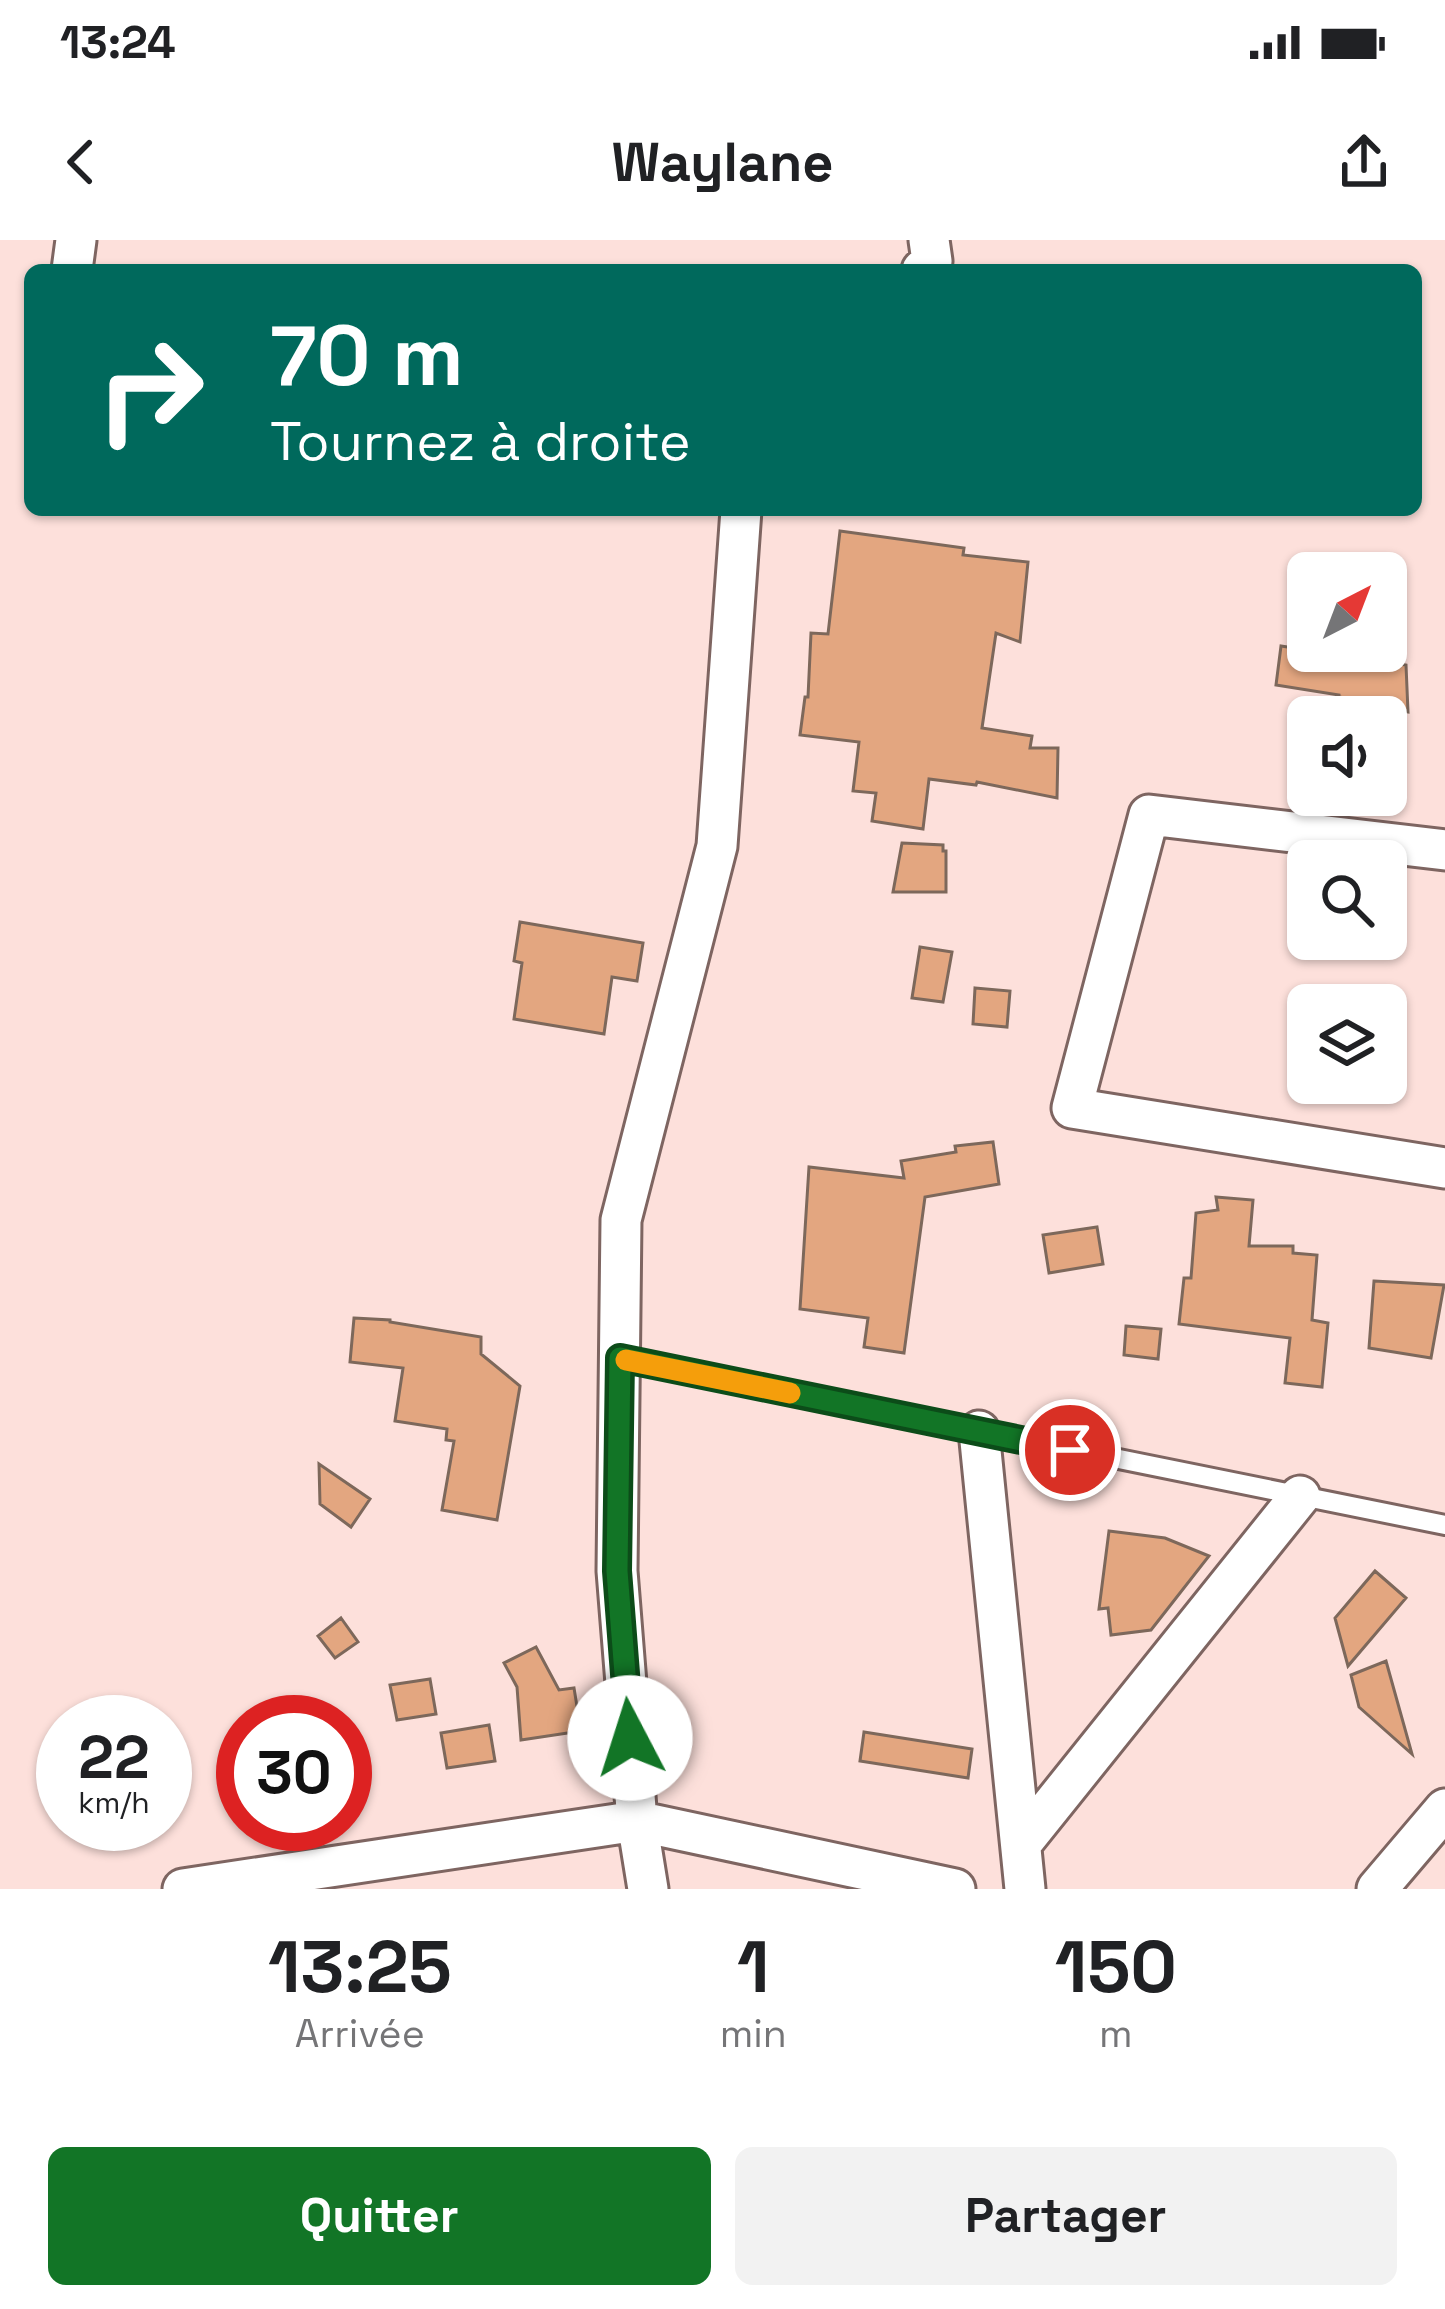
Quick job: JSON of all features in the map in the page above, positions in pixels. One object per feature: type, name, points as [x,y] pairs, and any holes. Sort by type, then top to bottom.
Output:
[{"type":"street","points":[[648,1889],[637,1821],[617,1571],[621,1220],[717,846],[741,516]]},
{"type":"street","points":[[1445,850],[1149,815],[1072,1108],[1445,1168]]},
{"type":"street","points":[[979,1431],[1025,1889]]},
{"type":"street","points":[[1021,1844],[1300,1496]]},
{"type":"street","points":[[1377,1889],[1445,1809]]},
{"type":"street","points":[[184,1889],[637,1821],[955,1889]]},
{"type":"lane","points":[[620,1358],[1445,1525]]},
{"type":"building","points":[[840,531],[964,548],[963,555],[1028,562],[1020,642],[996,633],[982,728],[1032,736],[1030,748],[1058,748],[1057,798],[977,782],[929,779],[923,829],[872,821],[876,793],[853,791],[859,742],[800,735],[808,697],[811,633],[828,634]]},
{"type":"building","points":[[1281,646],[1287,647],[1287,672],[1406,672],[1408,712],[1407,696],[1339,696],[1276,685]]},
{"type":"building","points":[[902,843],[943,845],[946,892],[893,892]]},
{"type":"building","points":[[520,922],[643,943],[637,981],[612,977],[604,1034],[514,1019],[522,963],[514,961]]},
{"type":"building","points":[[920,947],[952,952],[943,1002],[912,998]]},
{"type":"building","points":[[975,988],[1010,991],[1007,1027],[973,1024]]},
{"type":"building","points":[[993,1142],[999,1184],[925,1197],[904,1353],[864,1347],[868,1318],[800,1309],[809,1167],[904,1178],[901,1161],[956,1152],[955,1146]]},
{"type":"building","points":[[1216,1197],[1253,1200],[1249,1246],[1293,1246],[1293,1253],[1317,1255],[1312,1320],[1328,1323],[1322,1387],[1285,1383],[1290,1338],[1179,1324],[1184,1278],[1191,1278],[1196,1213],[1218,1210]]},
{"type":"building","points":[[1097,1227],[1103,1264],[1049,1273],[1043,1235]]},
{"type":"building","points":[[1374,1281],[1444,1285],[1431,1358],[1369,1348]]},
{"type":"building","points":[[354,1318],[481,1337],[481,1354],[520,1386],[497,1520],[442,1510],[454,1441],[446,1440],[447,1429],[395,1421],[403,1368],[350,1362]]},
{"type":"building","points":[[1126,1326],[1161,1329],[1158,1359],[1124,1355]]},
{"type":"building","points":[[319,1464],[370,1499],[351,1527],[320,1504]]},
{"type":"building","points":[[1109,1531],[1165,1538],[1209,1556],[1151,1630],[1111,1635],[1108,1608],[1099,1609]]},
{"type":"building","points":[[1375,1571],[1406,1598],[1348,1666],[1335,1618]]},
{"type":"building","points":[[341,1618],[358,1642],[335,1658],[318,1636]]},
{"type":"building","points":[[536,1647],[559,1690],[574,1688],[581,1731],[521,1740],[517,1687],[504,1663]]},
{"type":"building","points":[[1386,1661],[1412,1754],[1359,1707],[1351,1675]]},
{"type":"building","points":[[430,1679],[436,1714],[397,1720],[390,1685]]},
{"type":"building","points":[[489,1725],[495,1761],[447,1768],[441,1733]]},
{"type":"building","points":[[864,1732],[972,1749],[968,1778],[860,1761]]},
{"type":"slow traffic","points":[[626,1360],[790,1393]]},
{"type":"route","points":[[630,1738],[617,1571],[620,1358],[1070,1450]]}]
